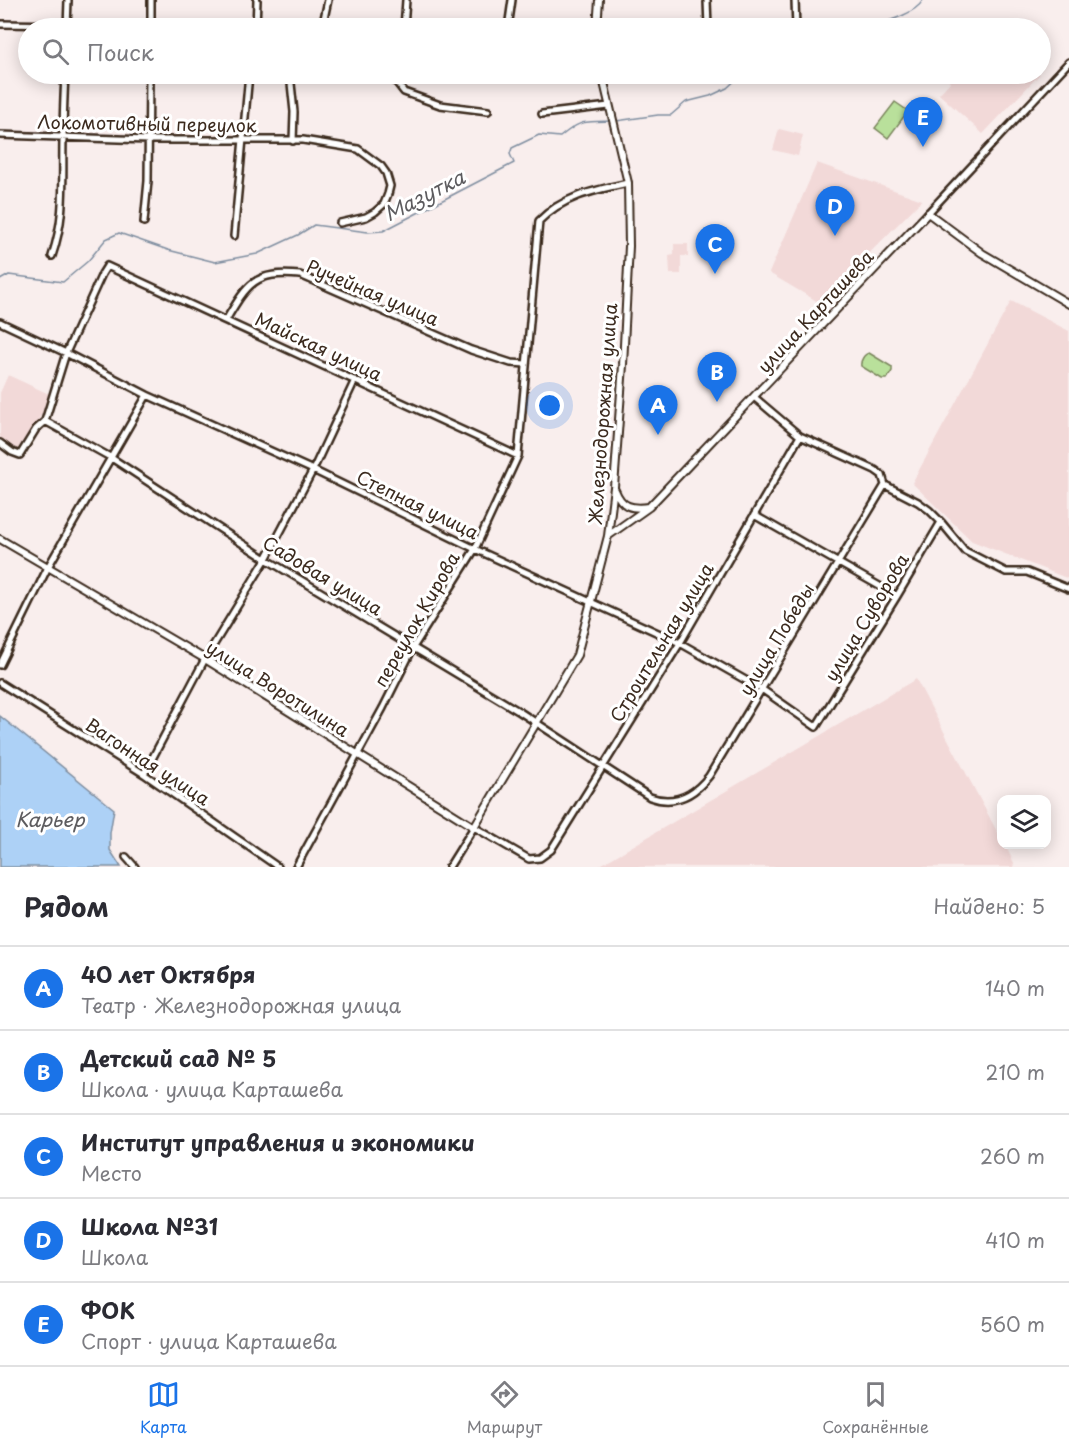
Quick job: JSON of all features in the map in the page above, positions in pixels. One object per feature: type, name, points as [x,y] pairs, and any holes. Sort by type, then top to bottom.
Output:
[{"type":"street","points":[[68,0],[68,18]]},
{"type":"street","points":[[151,0],[151,18]]},
{"type":"street","points":[[256,18],[257,0]]},
{"type":"street","points":[[324,18],[328,0]]},
{"type":"street","points":[[405,18],[406,0]]},
{"type":"street","points":[[509,18],[512,0]]},
{"type":"street","points":[[598,18],[599,0]]},
{"type":"street","points":[[707,0],[708,18]]},
{"type":"street","points":[[795,0],[796,18]]},
{"type":"street","points":[[0,24],[18,25]]},
{"type":"street","name":"улица Карташева","points":[[1051,81],[1069,62]]},
{"type":"street","points":[[52,256],[60,234],[63,205],[65,84]]},
{"type":"street","points":[[144,222],[148,181],[150,84]]},
{"type":"street","points":[[234,236],[248,84]]},
{"type":"street","points":[[291,84],[294,112],[293,141]]},
{"type":"street","points":[[398,84],[404,92],[440,105],[488,111]]},
{"type":"street","name":"Железнодорожная улица","points":[[449,867],[577,655],[608,536],[623,365],[629,246],[627,183],[604,84]]},
{"type":"street","name":"улица Карташева","points":[[608,536],[649,507],[1048,84]]},
{"type":"street","points":[[542,114],[609,106]]},
{"type":"street","name":"Локомотивный переулок","points":[[0,135],[148,140],[303,140],[358,149],[381,166],[390,186],[384,204],[366,217],[340,223]]},
{"type":"street","name":"переулок Кирова","points":[[296,867],[383,708],[414,646],[475,549],[518,456],[539,221],[582,193],[627,183]]},
{"type":"street","points":[[928,213],[982,253],[1069,304]]},
{"type":"street","name":"Майская улица","points":[[66,353],[107,266],[518,456]]},
{"type":"street","name":"Ручейная улица","points":[[226,320],[253,281],[283,274],[300,275],[471,350],[511,363],[526,364]]},
{"type":"street","name":"Степная улица","points":[[0,322],[475,549],[680,643],[763,690],[816,727]]},
{"type":"street","points":[[0,443],[20,455],[36,429],[45,421],[66,353]]},
{"type":"street","points":[[144,774],[205,659],[266,559],[313,470],[355,380]]},
{"type":"street","points":[[0,665],[48,567],[147,394]]},
{"type":"street","points":[[754,397],[800,436],[875,470],[882,476],[885,484],[918,502],[941,522],[965,551],[1006,572],[1027,572],[1069,589]]},
{"type":"street","name":"Садовая улица","points":[[45,421],[110,457],[266,559],[414,646],[650,798],[660,801],[680,799]]},
{"type":"street","name":"Строительная улица","points":[[540,858],[551,850],[603,768],[680,643],[800,436]]},
{"type":"street","name":"улица Победы","points":[[680,799],[692,794],[701,786],[763,690],[885,484]]},
{"type":"street","points":[[614,487],[621,502],[628,507],[649,507]]},
{"type":"street","points":[[754,515],[897,596]]},
{"type":"street","name":"улица Суворова","points":[[816,727],[941,522]]},
{"type":"street","name":"улица Воротилина","points":[[0,539],[205,659],[474,827],[529,858],[540,858]]},
{"type":"street","name":"Вагонная улица","points":[[0,683],[144,774],[278,867]]},
{"type":"street","points":[[126,857],[135,867]]},
{"type":"shaded area","points":[[948,84],[1030,84],[983,134],[939,94]]},
{"type":"shaded area","points":[[779,129],[803,135],[798,156],[773,150]]},
{"type":"shaded area","points":[[817,163],[922,200],[820,303],[769,273]]},
{"type":"shaded area","points":[[674,244],[688,244],[688,256],[681,256],[681,274],[670,274],[669,256],[674,255]]},
{"type":"shaded area","points":[[1011,301],[1069,331],[1069,579],[972,541],[912,483]]},
{"type":"shaded area","points":[[8,375],[51,395],[21,449],[17,450],[0,439],[0,393]]},
{"type":"shaded area","points":[[916,679],[997,831],[997,849],[1007,849],[1014,863],[1013,867],[597,867]]},
{"type":"green space","points":[[895,102],[908,111],[888,138],[875,128]]},
{"type":"green space","points":[[869,353],[892,367],[887,379],[882,379],[861,366],[863,358]]},
{"type":"water","name":"Карьер","points":[[0,716],[114,809],[110,850],[121,867],[0,867]]},
{"type":"waterway","name":"Мазутка","points":[[896,18],[913,10],[923,0]]},
{"type":"waterway","name":"Мазутка","points":[[616,121],[671,115],[686,102],[710,96],[731,84]]},
{"type":"waterway","name":"Мазутка","points":[[0,280],[9,275],[63,282],[88,261],[106,239],[119,233],[168,250],[215,262],[257,254],[314,225],[368,232],[383,231],[514,163],[510,154],[512,148],[539,135],[560,137],[579,124],[612,121]]},
{"type":"place","name":"ФОК","points":[[923,147]]},
{"type":"place","name":"Школа №31","points":[[835,236]]},
{"type":"place","name":"Институт управления и экономики","points":[[715,274]]},
{"type":"place","name":"Детский сад № 5","points":[[717,402]]},
{"type":"place","name":"40 лет Октября","points":[[658,435]]}]
